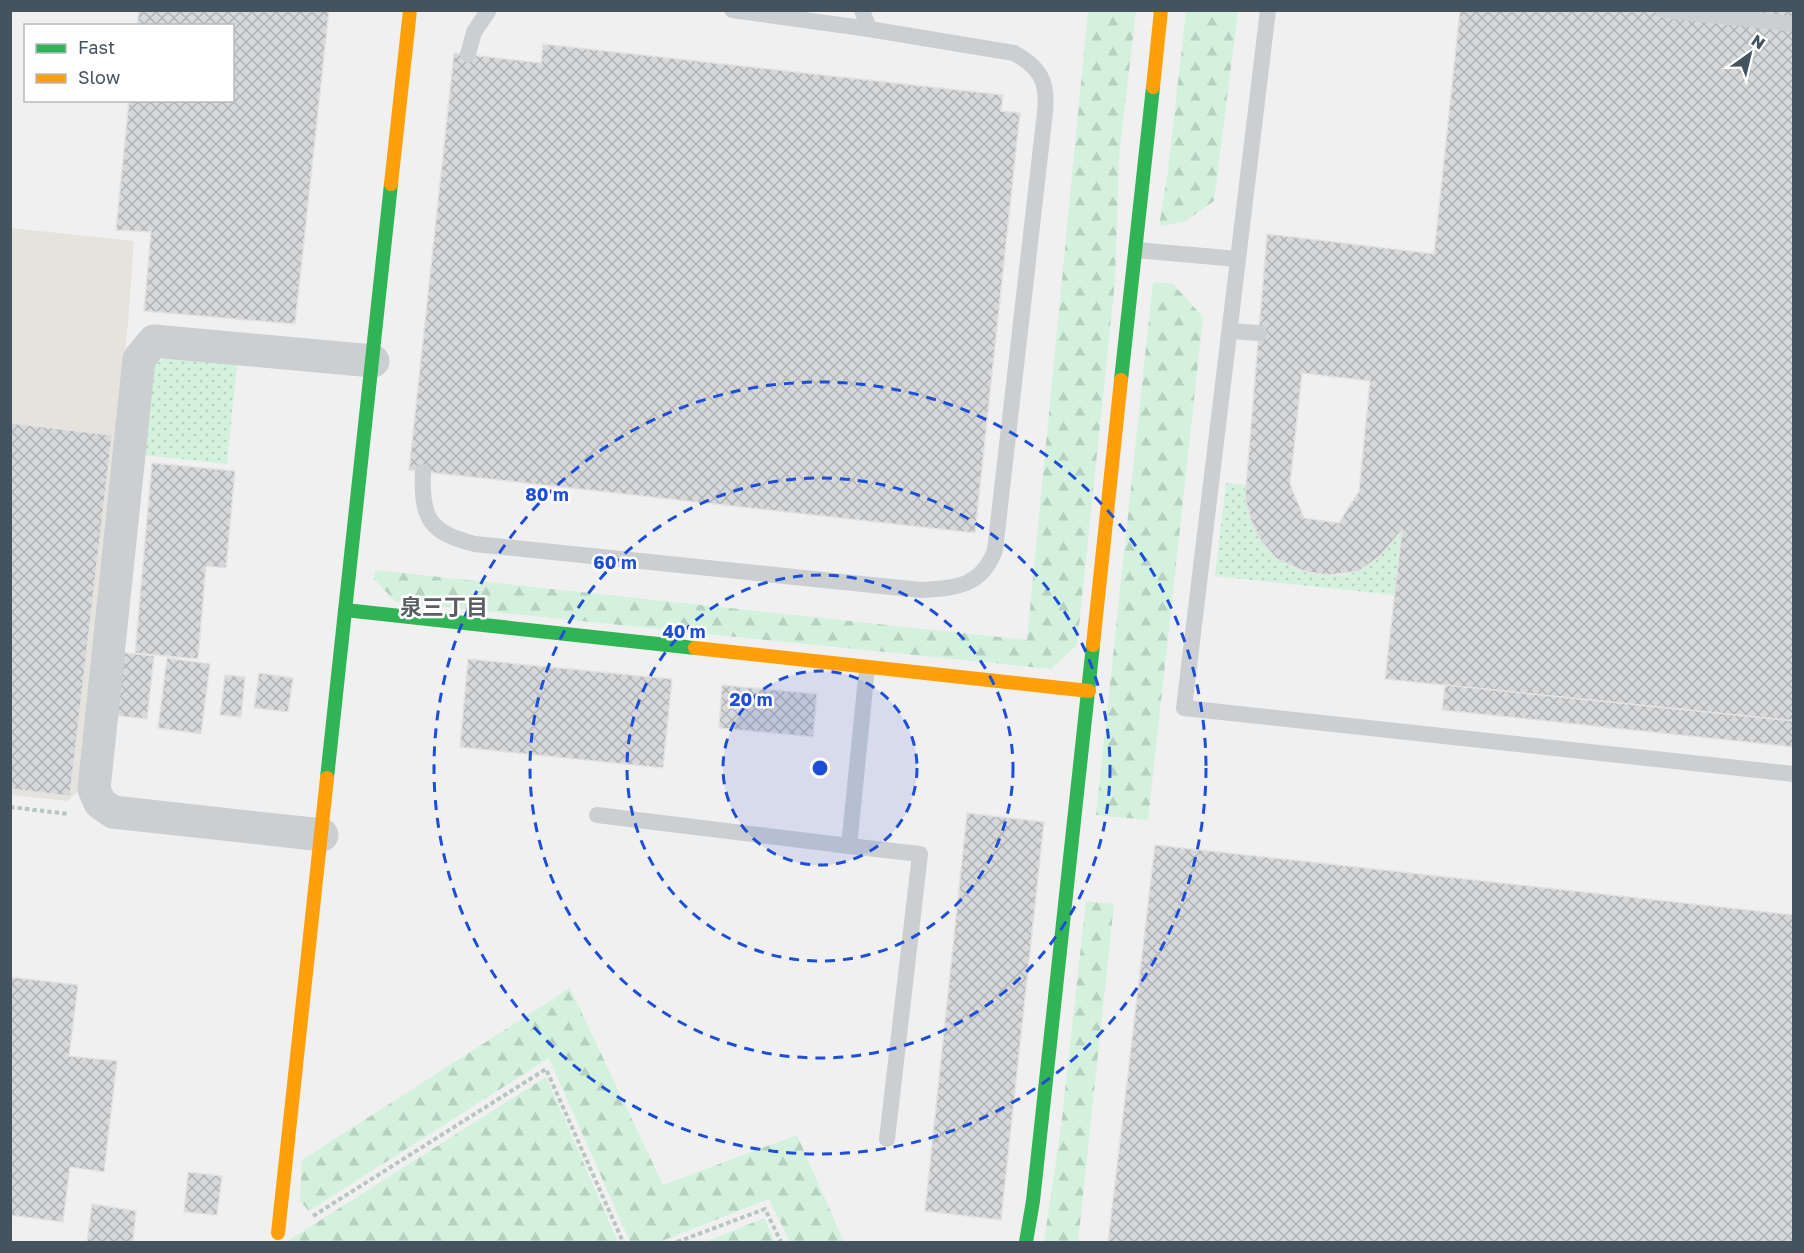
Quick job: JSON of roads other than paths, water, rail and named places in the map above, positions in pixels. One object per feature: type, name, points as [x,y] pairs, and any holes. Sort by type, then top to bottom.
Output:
[{"type":"street","points":[[270,1238],[322,835],[410,10]]},
{"type":"street","points":[[1026,1242],[1033,1201],[1089,691],[1161,10]]},
{"type":"street","points":[[322,835],[113,812],[100,803],[94,789],[139,359],[154,340],[373,361]]},
{"type":"street","points":[[345,610],[1089,691]]},
{"type":"lane","points":[[468,54],[474,32],[489,10]]},
{"type":"lane","points":[[423,472],[422,499],[426,515],[435,529],[453,539],[475,544],[921,590],[946,589],[974,581],[989,566],[995,550],[1047,92],[1040,75],[1030,62],[1014,53],[869,29],[732,10]]},
{"type":"lane","points":[[862,10],[869,29]]},
{"type":"lane","points":[[1268,10],[1184,708],[1794,774]]},
{"type":"lane","points":[[1663,10],[1794,24]]},
{"type":"lane","points":[[1136,250],[1238,259]]},
{"type":"lane","points":[[1230,331],[1259,333]]},
{"type":"lane","points":[[849,846],[867,668]]},
{"type":"lane","points":[[597,815],[920,854],[888,1138]]},
{"type":"district","name":"泉三丁目","points":[[444,607]]}]
